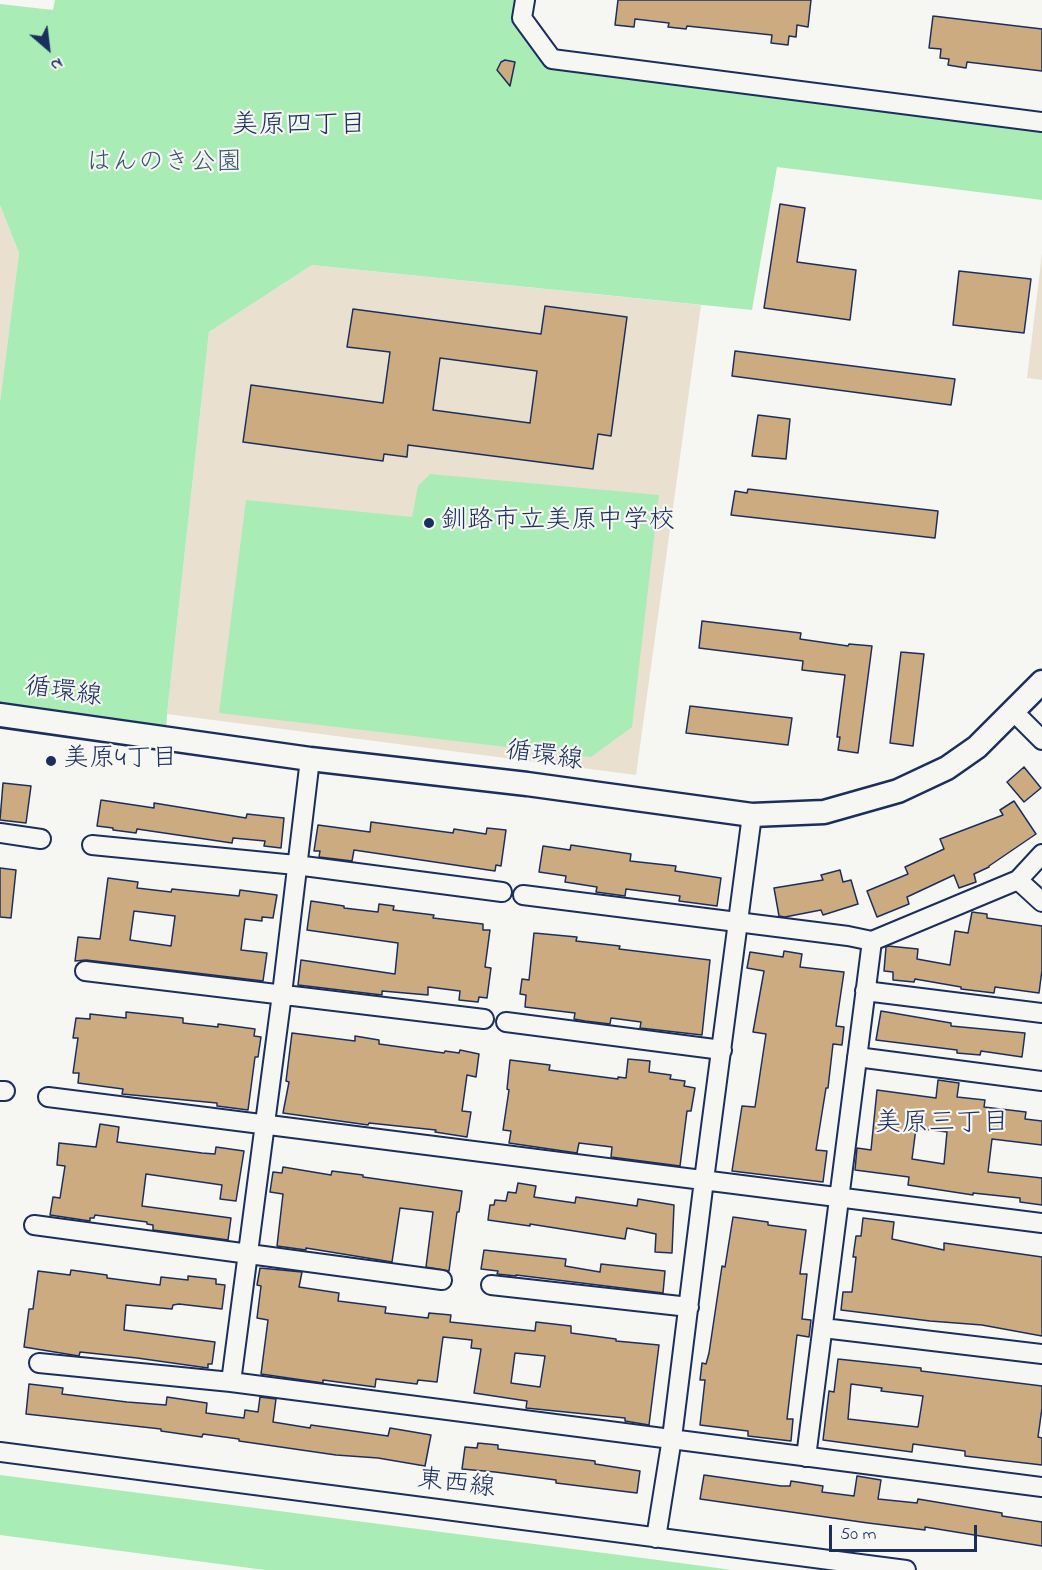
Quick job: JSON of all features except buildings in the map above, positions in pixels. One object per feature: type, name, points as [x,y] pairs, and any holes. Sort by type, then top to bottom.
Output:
[{"type":"street","points":[[525,0],[522,18],[552,59],[1042,122]]},
{"type":"street","name":"循環線","points":[[0,715],[310,759],[527,784],[752,815],[824,812],[898,791],[947,768],[977,747],[1042,682]]},
{"type":"street","points":[[1013,711],[1042,740]]},
{"type":"street","points":[[231,1382],[310,759]]},
{"type":"street","points":[[656,1538],[672,1438],[752,815]]},
{"type":"street","points":[[0,832],[41,839]]},
{"type":"street","points":[[92,845],[296,865],[502,892]]},
{"type":"street","points":[[523,895],[848,936],[872,941],[1018,880],[1042,854]]},
{"type":"street","points":[[1018,880],[1042,902]]},
{"type":"street","points":[[806,1457],[872,941]]},
{"type":"street","points":[[85,971],[484,1019]]},
{"type":"street","points":[[865,991],[1042,1013]]},
{"type":"street","points":[[506,1022],[722,1050]]},
{"type":"street","points":[[857,1057],[1042,1081]]},
{"type":"street","points":[[48,1097],[1042,1223]]},
{"type":"street","points":[[34,1225],[442,1280]]},
{"type":"street","points":[[492,1285],[688,1307]]},
{"type":"street","points":[[824,1328],[1042,1354]]},
{"type":"street","points":[[39,1363],[231,1382],[1042,1487]]},
{"type":"street","name":"東西線","points":[[0,1452],[906,1570]]},
{"type":"shaded area","points":[[0,205],[19,253],[0,402]]},
{"type":"shaded area","points":[[1042,254],[1042,380],[1027,378]]},
{"type":"shaded area","name":"釧路市立美原中学校","points":[[312,265],[701,305],[636,775],[167,714],[209,332]]},
{"type":"green space","name":"はんのき公園","points":[[55,0],[525,0],[522,18],[552,59],[1042,122],[1042,200],[777,167],[752,310],[312,265],[209,332],[166,738],[0,715],[0,402],[19,253],[0,205],[0,4],[53,10]]},
{"type":"green space","points":[[430,474],[659,495],[632,727],[591,757],[219,713],[246,500],[412,517],[418,486]]},
{"type":"green space","points":[[0,1475],[732,1570],[265,1570],[0,1535]]},
{"type":"place","name":"釧路市立美原中学校","points":[[429,523]]},
{"type":"place","name":"美原4丁目","points":[[51,761]]},
{"type":"district","name":"美原四丁目","points":[[299,128]]},
{"type":"district","name":"美原三丁目","points":[[942,1126]]}]
